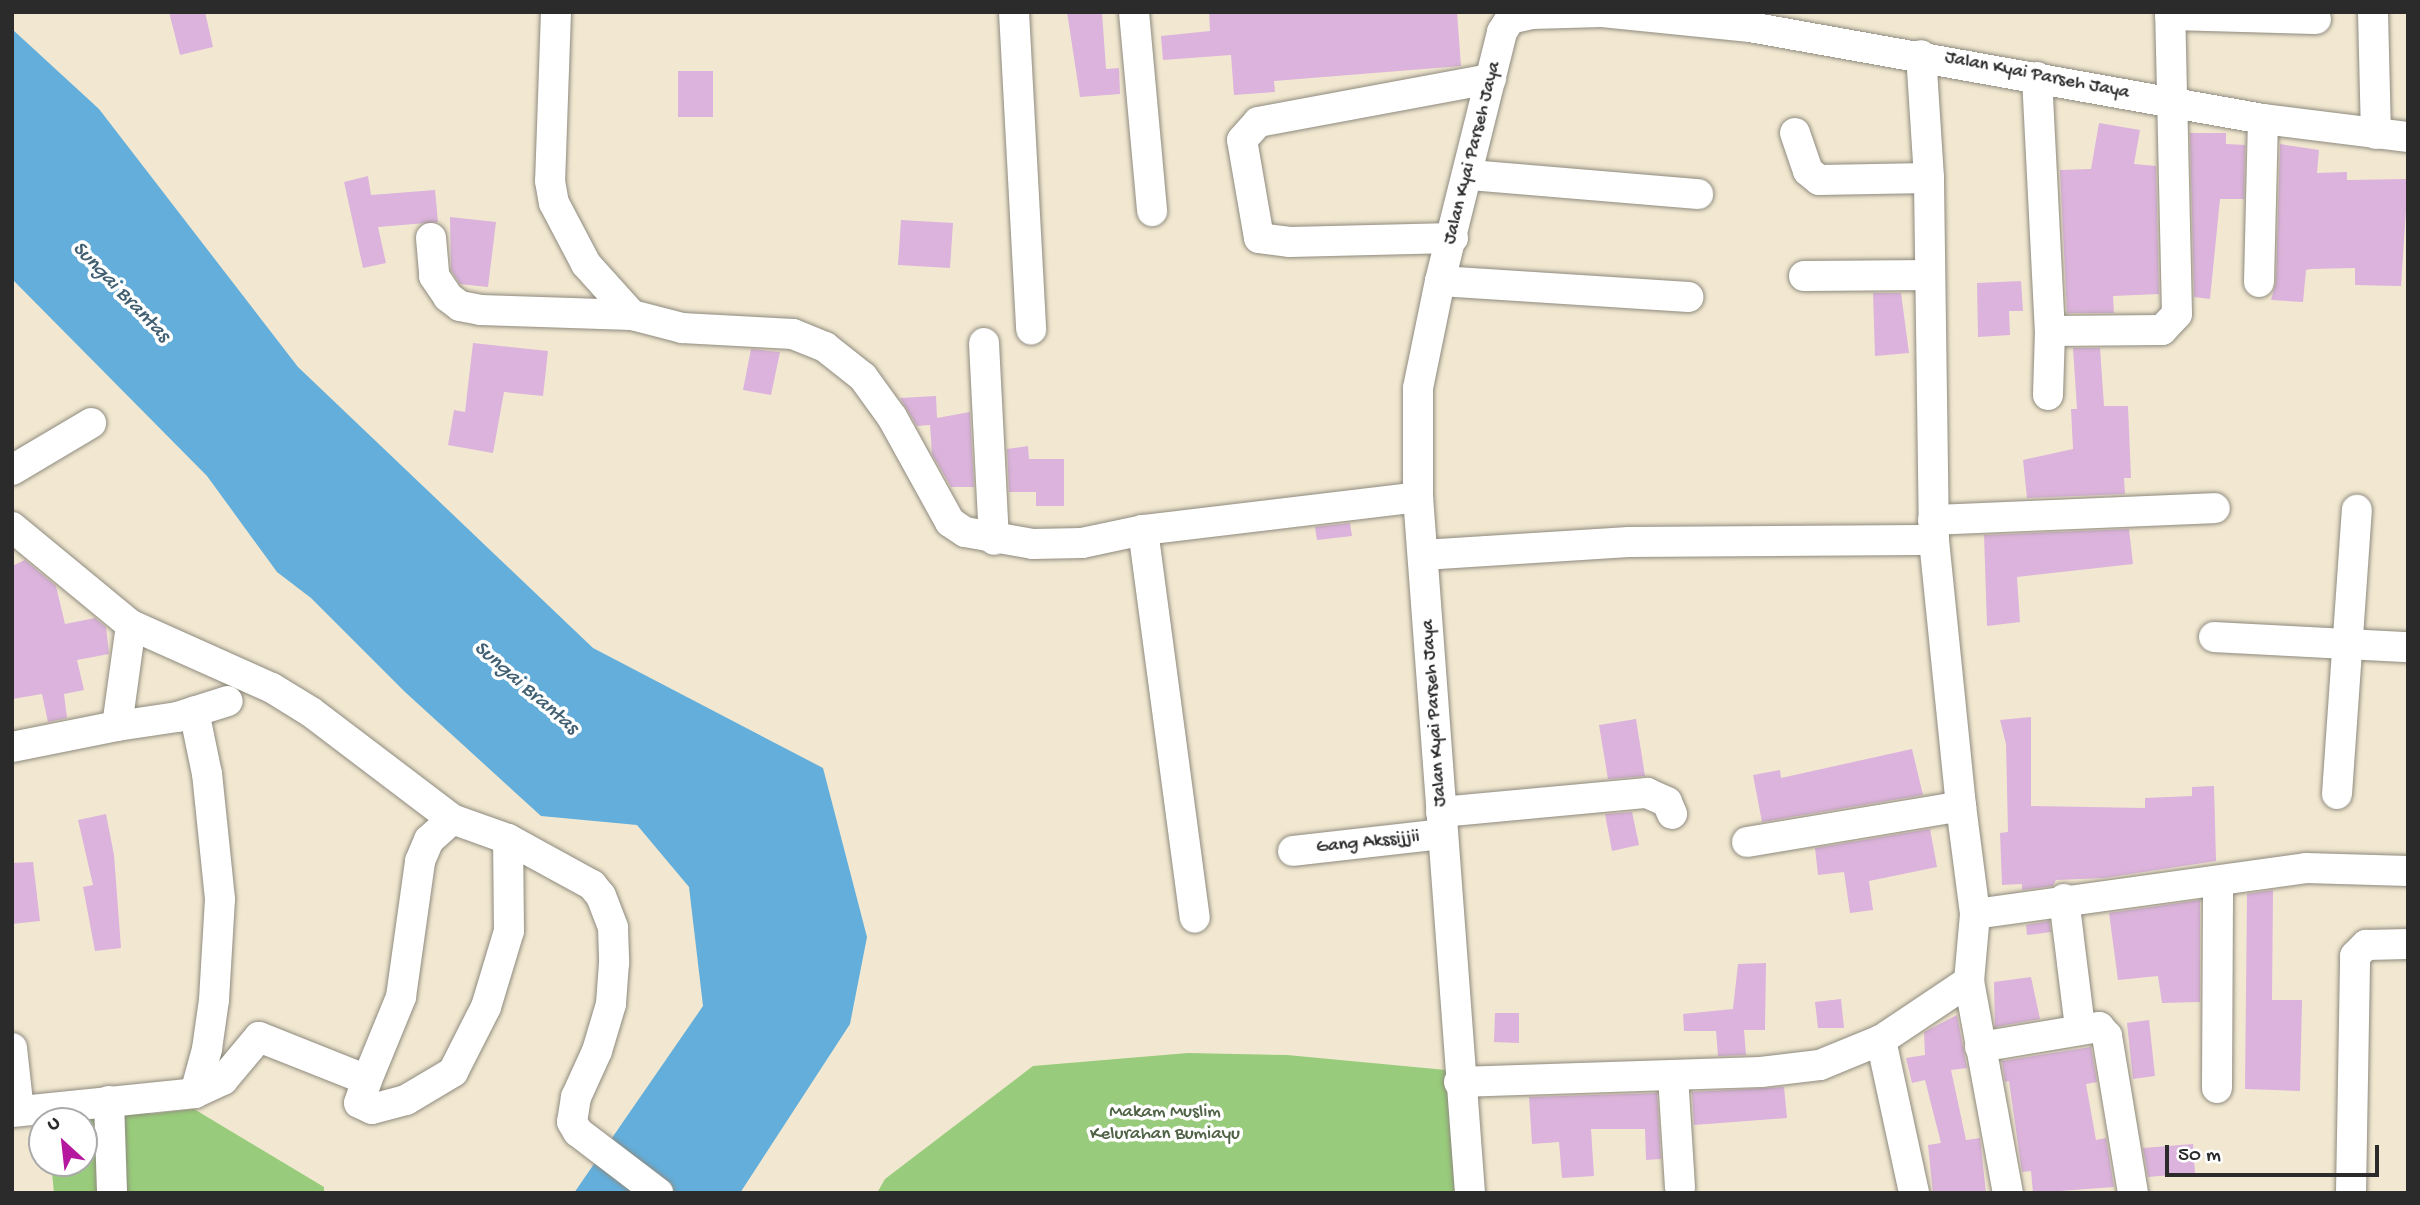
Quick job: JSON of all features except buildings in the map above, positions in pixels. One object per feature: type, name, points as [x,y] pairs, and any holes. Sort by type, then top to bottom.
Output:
[{"type":"street","points":[[556,12],[550,181],[554,202],[586,264],[632,315]]},
{"type":"street","points":[[1014,12],[1031,330]]},
{"type":"street","points":[[1134,12],[1152,211]]},
{"type":"street","name":"Jalan Kyai Parseh Jaya","points":[[1470,1193],[1459,1082],[1418,497],[1418,388],[1440,281],[1470,175],[1491,79],[1510,19],[1560,12],[1737,26],[1922,55],[2263,119],[2408,137]]},
{"type":"street","points":[[2373,12],[2376,134]]},
{"type":"street","points":[[2050,331],[2162,330],[2177,314],[2170,14],[2316,19]]},
{"type":"street","points":[[1922,55],[1929,178],[1933,530],[1961,806],[1975,914],[1969,981],[2008,1193]]},
{"type":"street","points":[[2037,77],[2050,331],[2048,395]]},
{"type":"street","points":[[1453,238],[1290,242],[1259,238],[1242,140],[1258,122],[1491,79]]},
{"type":"street","points":[[2259,282],[2263,119]]},
{"type":"street","points":[[1795,133],[1808,171],[1819,180],[1929,178]]},
{"type":"street","points":[[1470,175],[1698,194]]},
{"type":"street","points":[[431,237],[434,276],[460,306],[480,310],[632,315],[682,328],[793,334],[825,347],[863,377],[892,417],[950,522],[965,532],[995,540],[1082,543],[1143,530],[1418,497]]},
{"type":"street","points":[[1804,276],[1930,275]]},
{"type":"street","points":[[1440,281],[1688,297]]},
{"type":"street","points":[[985,343],[995,540]]},
{"type":"street","points":[[12,470],[91,423]]},
{"type":"street","points":[[1423,555],[1629,542],[1933,530],[2215,508]]},
{"type":"street","points":[[2337,794],[2357,510]]},
{"type":"street","points":[[12,527],[131,625],[272,688],[311,712],[452,819],[508,839],[592,886],[601,896],[613,928],[611,1004],[572,1110],[578,1132],[658,1193]]},
{"type":"street","points":[[1143,530],[1195,918]]},
{"type":"street","points":[[117,726],[131,625]]},
{"type":"street","points":[[2214,637],[2408,647]]},
{"type":"street","points":[[12,747],[194,711],[228,701]]},
{"type":"street","points":[[194,711],[207,774],[220,899],[208,1049],[195,1093]]},
{"type":"street","name":"Gang Akssijjii","points":[[1293,850],[1442,823],[1647,793],[1667,802],[1672,814]]},
{"type":"street","points":[[1747,842],[1961,806]]},
{"type":"street","points":[[452,819],[429,839],[420,861],[401,997],[359,1103],[372,1109],[406,1100],[453,1072],[486,1007],[509,931],[508,839]]},
{"type":"street","points":[[1975,914],[2064,899],[2306,868],[2408,871]]},
{"type":"street","points":[[2217,1088],[2218,881]]},
{"type":"street","points":[[2064,899],[2080,1028]]},
{"type":"street","points":[[2351,1193],[2355,956],[2366,945],[2408,944]]},
{"type":"street","points":[[1459,1082],[1673,1076],[1820,1065],[1881,1040],[1969,981]]},
{"type":"street","points":[[1980,1047],[2080,1028],[2099,1027],[2107,1036],[2133,1193]]},
{"type":"street","points":[[12,1048],[16,1111],[195,1093],[223,1080],[259,1038],[367,1080]]},
{"type":"street","points":[[1881,1040],[1914,1193]]},
{"type":"street","points":[[1673,1076],[1679,1188]]},
{"type":"street","points":[[110,1101],[112,1193]]},
{"type":"green space","name":"Makam Muslim Kelurahan Bumiayu","points":[[1188,1053],[1287,1055],[1446,1070],[1460,1193],[877,1193],[885,1179],[1033,1066]]},
{"type":"green space","points":[[148,1102],[150,1114],[194,1109],[324,1187],[324,1193],[54,1193],[52,1177],[98,1177],[98,1111]]},
{"type":"water","name":"Sungai Brantas","points":[[12,29],[99,109],[298,367],[593,648],[823,768],[867,937],[850,1024],[740,1193],[574,1193],[703,1006],[689,887],[637,825],[541,816],[405,692],[311,598],[277,572],[207,476],[12,279]]}]
